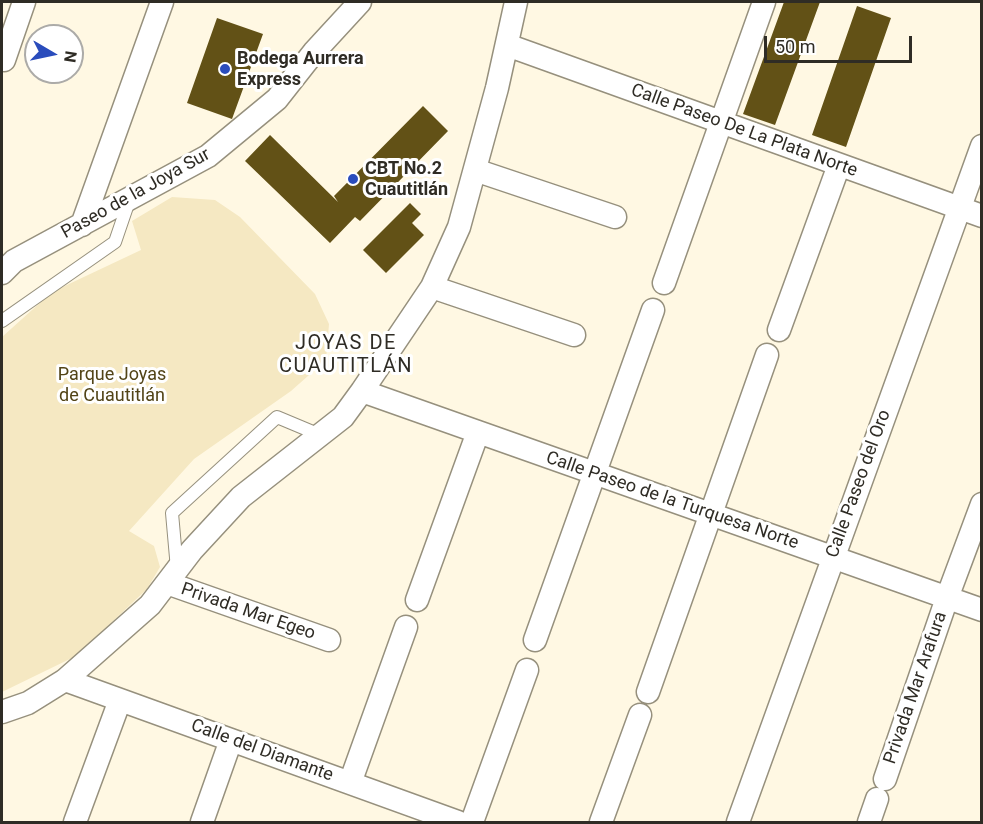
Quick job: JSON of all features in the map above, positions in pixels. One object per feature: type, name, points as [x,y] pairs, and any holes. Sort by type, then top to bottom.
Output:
[{"type":"street","points":[[4,60],[24,2]]},
{"type":"street","points":[[82,225],[162,2]]},
{"type":"street","name":"Paseo de la Joya Sur","points":[[6,263],[82,225],[208,156],[277,99],[314,52],[360,2]]},
{"type":"street","points":[[2,712],[28,704],[65,680],[150,605],[192,550],[241,497],[343,417],[363,391],[432,287],[459,227],[497,88],[516,2]]},
{"type":"street","points":[[664,283],[764,2]]},
{"type":"street","name":"Calle Paseo De La Plata Norte","points":[[507,45],[981,216]]},
{"type":"street","name":"Calle Paseo del Oro","points":[[738,822],[981,146]]},
{"type":"street","points":[[779,330],[839,165]]},
{"type":"street","points":[[475,170],[615,217]]},
{"type":"street","points":[[432,287],[574,335]]},
{"type":"street","points":[[535,640],[653,310]]},
{"type":"street","points":[[648,692],[767,355]]},
{"type":"street","name":"Calle Paseo de la Turquesa Norte","points":[[363,391],[981,610]]},
{"type":"street","points":[[417,600],[478,432]]},
{"type":"street","name":"Privada Mar Arafura","points":[[869,822],[981,504]]},
{"type":"street","name":"Privada Mar Egeo","points":[[172,577],[329,640]]},
{"type":"street","points":[[351,783],[406,627]]},
{"type":"street","points":[[472,822],[527,670]]},
{"type":"street","name":"Calle del Diamante","points":[[65,680],[458,822]]},
{"type":"street","points":[[75,822],[120,700]]},
{"type":"street","points":[[602,822],[640,715]]},
{"type":"street","points":[[202,822],[231,740]]},
{"type":"lane","points":[[2,321],[115,242],[129,199]]},
{"type":"lane","points":[[172,577],[172,513],[277,417],[320,435]]},
{"type":"green space","name":"Parque Joyas de Cuautitlán","points":[[172,197],[215,200],[240,217],[315,294],[329,324],[326,360],[291,391],[194,459],[129,531],[154,546],[160,567],[147,589],[76,656],[2,692],[2,337],[52,292],[141,250],[132,221]]},
{"type":"building","points":[[784,2],[820,2],[775,125],[743,114]]},
{"type":"building","points":[[857,6],[891,18],[846,147],[812,135]]},
{"type":"building","name":"Bodega Aurrera Express","points":[[217,18],[263,34],[232,119],[187,103]]},
{"type":"building","points":[[423,106],[448,131],[360,221],[355,217],[330,243],[245,161],[270,135],[338,202],[334,196]]},
{"type":"building","points":[[410,203],[421,214],[412,223],[424,235],[386,273],[363,250]]},
{"type":"place","name":"Bodega Aurrera Express","points":[[225,69]]},
{"type":"place","name":"CBT No.2 Cuautitlán","points":[[353,179]]},
{"type":"district","name":"JOYAS DE CUAUTITLÁN","points":[[346,356]]}]
